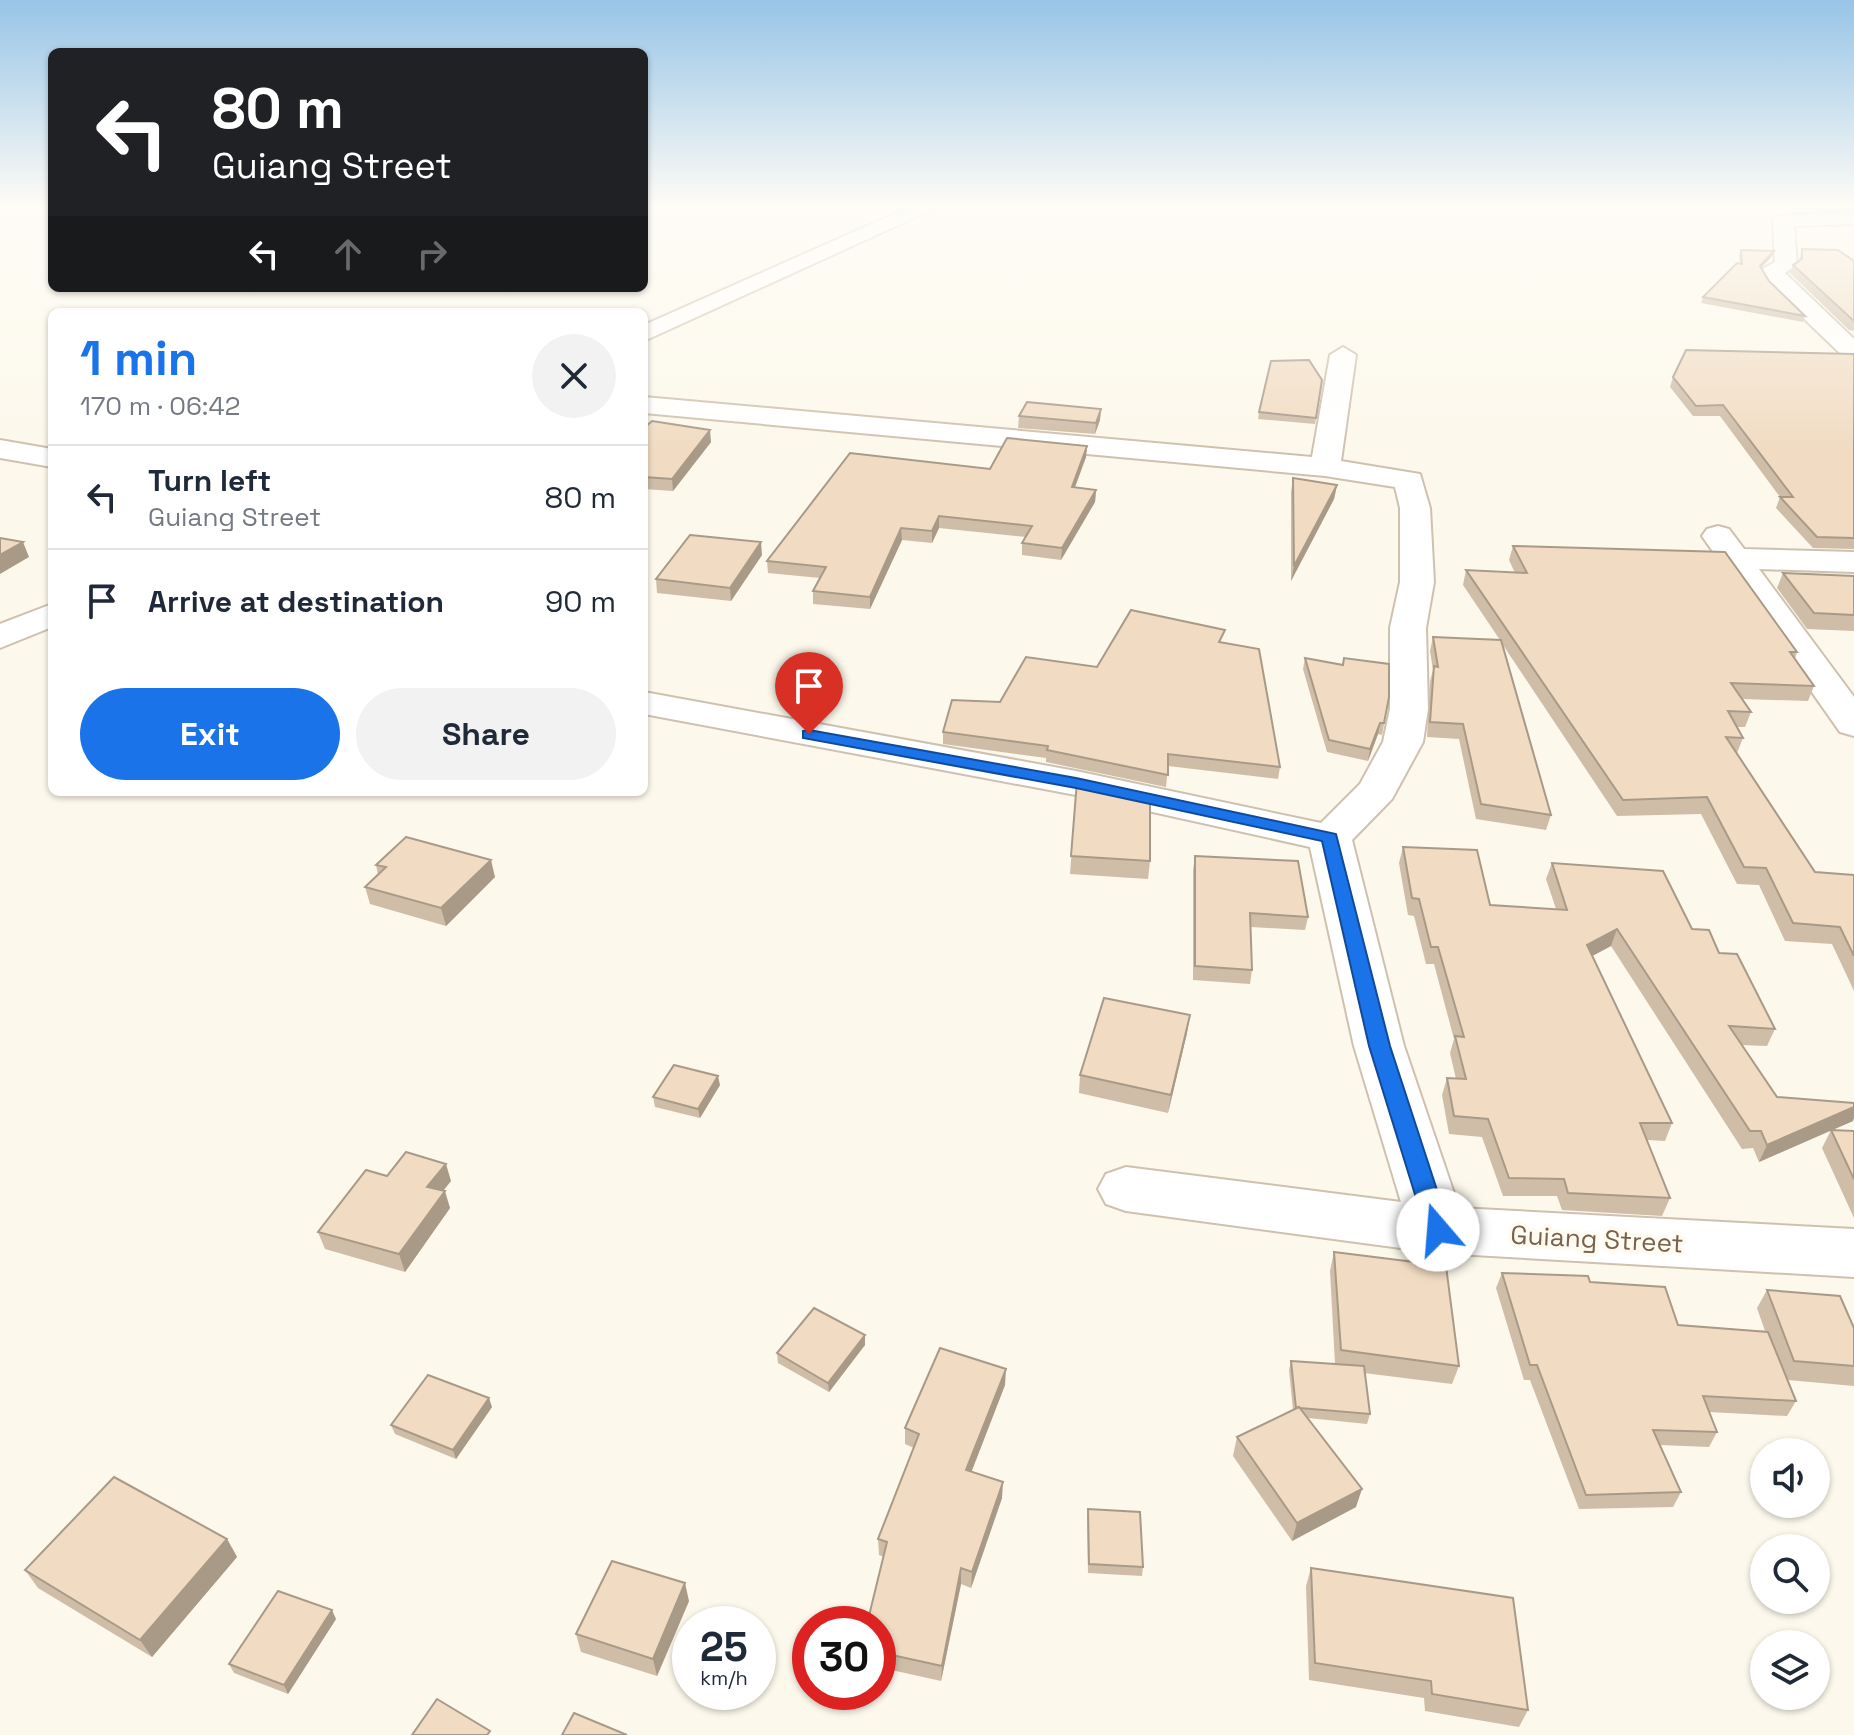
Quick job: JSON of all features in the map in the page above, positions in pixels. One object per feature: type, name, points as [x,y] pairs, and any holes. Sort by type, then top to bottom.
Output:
[{"type":"street","points":[[648,332],[749,287]]},
{"type":"street","points":[[1784,287],[1853,351]]},
{"type":"street","points":[[1325,467],[1343,355]]},
{"type":"street","points":[[648,405],[1325,467],[1409,480],[1415,508],[1417,582],[1408,628],[1409,709],[1403,742],[1377,790],[1330,838]]},
{"type":"street","points":[[0,449],[48,457]]},
{"type":"street","points":[[1854,562],[1728,548],[1854,724]]},
{"type":"street","points":[[0,637],[48,616]]},
{"type":"street","points":[[648,704],[1076,783],[1330,838]]},
{"type":"street","points":[[1330,838],[1379,1046],[1438,1230]]},
{"type":"street","name":"Guiang Street","points":[[1126,1189],[1438,1230],[1854,1253]]},
{"type":"building","points":[[1713,287],[1775,287],[1805,316],[1703,297]]},
{"type":"building","points":[[1817,287],[1854,287],[1854,321]]},
{"type":"building","points":[[1686,350],[1854,354],[1854,538],[1817,537],[1780,497],[1793,497],[1723,405],[1696,406],[1673,377]]},
{"type":"building","points":[[1309,360],[1322,380],[1316,418],[1259,412],[1271,361]]},
{"type":"building","points":[[1027,402],[1101,409],[1096,423],[1019,416]]},
{"type":"building","points":[[652,421],[710,430],[672,479],[648,477],[648,424]]},
{"type":"building","points":[[1007,438],[1087,446],[1072,487],[1096,490],[1062,548],[1022,543],[1032,526],[939,516],[932,531],[901,528],[870,597],[813,591],[826,567],[767,561],[850,453],[990,469]]},
{"type":"building","points":[[1293,478],[1337,485],[1294,566]]},
{"type":"building","points":[[690,535],[761,542],[730,588],[656,579]]},
{"type":"building","points":[[0,538],[23,542],[0,555]]},
{"type":"building","points":[[1513,546],[1725,552],[1797,652],[1790,652],[1814,686],[1731,683],[1751,712],[1728,711],[1743,738],[1726,737],[1815,872],[1854,875],[1854,956],[1840,927],[1793,923],[1766,868],[1744,867],[1707,797],[1623,800],[1466,570],[1527,573]]},
{"type":"building","points":[[1783,573],[1854,576],[1854,615],[1814,613]]},
{"type":"building","points":[[1131,610],[1225,630],[1219,642],[1259,649],[1280,767],[1168,754],[1168,775],[1047,750],[1048,746],[943,732],[952,700],[1000,702],[1026,657],[1097,667]]},
{"type":"building","points":[[1433,637],[1501,640],[1551,815],[1481,804],[1463,724],[1430,722],[1434,666],[1438,667]]},
{"type":"building","points":[[1305,658],[1343,665],[1344,658],[1389,664],[1389,697],[1384,723],[1380,723],[1370,749],[1329,740]]},
{"type":"building","points":[[1077,781],[1150,797],[1150,861],[1071,856]]},
{"type":"building","points":[[406,837],[491,860],[441,908],[365,887],[386,867],[376,865]]},
{"type":"building","points":[[1403,847],[1477,850],[1490,905],[1567,910],[1552,863],[1663,871],[1692,929],[1709,930],[1719,953],[1737,954],[1775,1029],[1729,1026],[1777,1097],[1854,1103],[1854,1107],[1767,1145],[1761,1131],[1750,1131],[1617,929],[1587,945],[1672,1123],[1640,1123],[1670,1198],[1568,1193],[1564,1179],[1509,1178],[1488,1119],[1454,1116],[1447,1078],[1466,1079],[1455,1036],[1464,1037],[1438,947],[1431,947],[1419,899],[1412,898]]},
{"type":"building","points":[[1195,856],[1298,861],[1308,917],[1250,913],[1252,970],[1195,966]]},
{"type":"building","points":[[1104,998],[1190,1015],[1171,1095],[1080,1075]]},
{"type":"building","points":[[674,1065],[718,1076],[698,1109],[653,1097]]},
{"type":"building","points":[[1831,1130],[1854,1131],[1854,1179]]},
{"type":"building","points":[[406,1152],[446,1164],[427,1187],[445,1191],[399,1254],[318,1232],[366,1170],[387,1176]]},
{"type":"building","points":[[1334,1252],[1446,1266],[1459,1366],[1341,1350]]},
{"type":"building","points":[[1502,1273],[1588,1276],[1590,1282],[1665,1287],[1678,1325],[1768,1332],[1796,1401],[1703,1396],[1717,1432],[1653,1430],[1681,1492],[1586,1495],[1537,1365],[1530,1365]]},
{"type":"building","points":[[1767,1290],[1840,1296],[1854,1328],[1854,1366],[1794,1361]]},
{"type":"building","points":[[814,1308],[865,1335],[828,1383],[777,1353]]},
{"type":"building","points":[[940,1348],[1006,1369],[966,1470],[1003,1482],[972,1572],[961,1568],[942,1666],[896,1656],[896,1606],[871,1606],[887,1542],[878,1539],[919,1434],[905,1428]]},
{"type":"building","points":[[1291,1361],[1364,1366],[1370,1414],[1296,1408]]},
{"type":"building","points":[[428,1375],[489,1398],[453,1450],[391,1425]]},
{"type":"building","points":[[1299,1407],[1362,1489],[1297,1523],[1237,1437]]},
{"type":"building","points":[[114,1477],[227,1539],[140,1640],[25,1570]]},
{"type":"building","points":[[1088,1509],[1140,1512],[1143,1567],[1089,1564]]},
{"type":"building","points":[[612,1561],[685,1583],[675,1606],[672,1606],[672,1614],[653,1659],[576,1634]]},
{"type":"building","points":[[1311,1568],[1513,1598],[1528,1710],[1432,1694],[1431,1681],[1315,1663]]},
{"type":"building","points":[[278,1591],[332,1610],[284,1685],[229,1664]]},
{"type":"building","points":[[437,1699],[490,1731],[487,1735],[412,1735]]},
{"type":"building","points":[[574,1713],[627,1735],[562,1735]]},
{"type":"route","points":[[809,734],[1076,783],[1330,838],[1379,1046],[1438,1230]]}]
